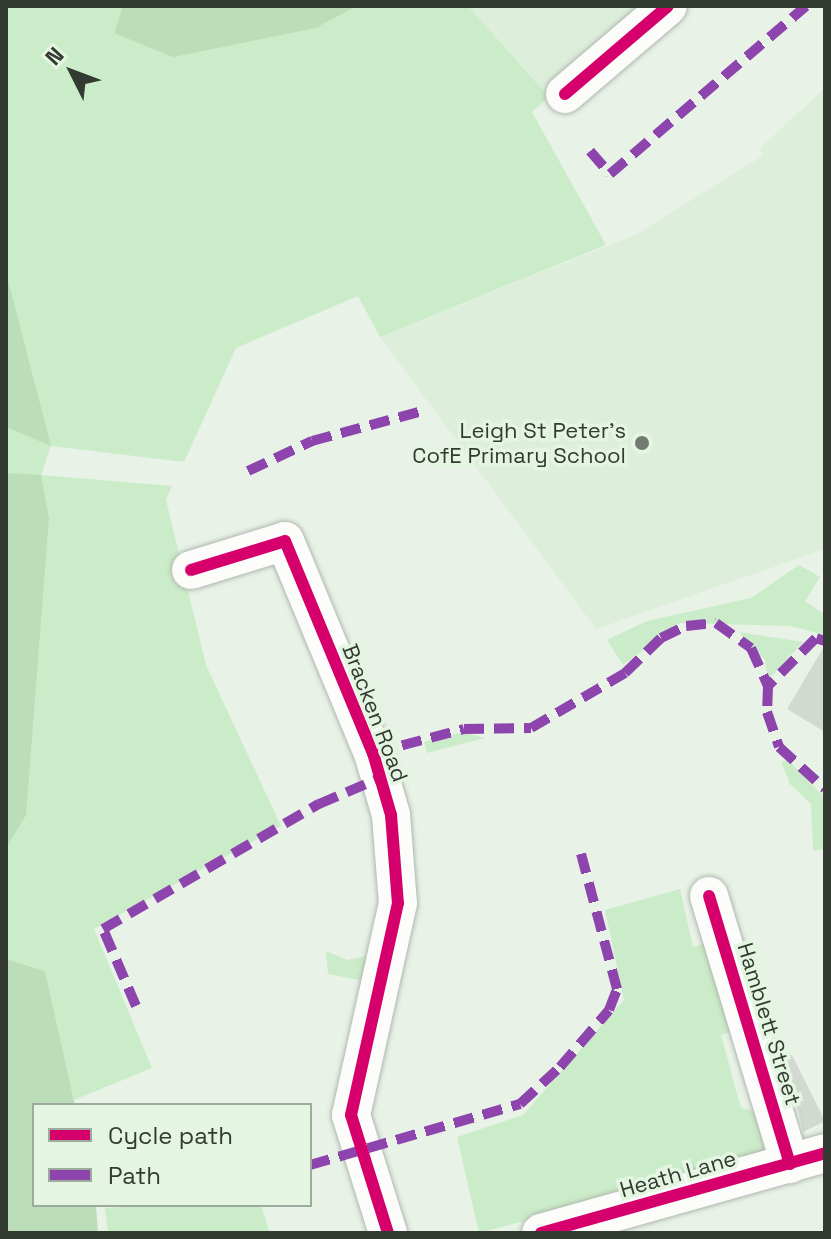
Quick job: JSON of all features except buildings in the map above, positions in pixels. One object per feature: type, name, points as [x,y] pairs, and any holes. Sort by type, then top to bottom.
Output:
[{"type":"street","points":[[565,94],[668,6]]},
{"type":"street","name":"Bracken Road","points":[[191,570],[285,541],[373,753],[391,815],[398,903],[351,1115],[388,1233]]},
{"type":"street","name":"Hamblett Street","points":[[709,896],[807,1158]]},
{"type":"street","name":"Heath Lane","points":[[541,1233],[807,1158]]},
{"type":"shaded area","points":[[468,6],[660,6],[549,97]]},
{"type":"shaded area","name":"Leigh St Peter's CofE Primary School","points":[[825,88],[825,549],[596,629],[380,337],[635,235],[764,155],[759,149]]},
{"type":"green space","points":[[6,6],[123,6],[114,33],[316,28],[357,6],[468,6],[549,97],[532,112],[606,245],[380,337],[358,296],[236,348],[184,462],[51,446],[41,475],[172,486],[166,500],[206,665],[281,826],[94,929],[152,1068],[74,1100],[45,971],[6,959]]},
{"type":"green space","points":[[123,6],[357,6],[316,28],[173,57],[114,33]]},
{"type":"green space","points":[[6,272],[51,446],[6,427]]},
{"type":"green space","points":[[6,473],[41,475],[49,518],[26,815],[6,848]]},
{"type":"green space","points":[[799,565],[820,577],[805,601],[825,615],[825,635],[790,626],[680,623],[623,665],[607,640],[647,621],[751,598]]},
{"type":"green space","points":[[739,632],[803,642],[768,680],[765,660]]},
{"type":"green space","points":[[463,732],[485,738],[427,753],[424,742]]},
{"type":"green space","points":[[788,760],[825,798],[825,849],[813,851],[811,804],[790,784],[781,762]]},
{"type":"green space","points":[[680,889],[693,947],[707,943],[731,1032],[721,1035],[741,1108],[761,1113],[772,1155],[479,1233],[457,1137],[523,1115],[624,1000],[605,910]]},
{"type":"green space","points":[[326,951],[347,960],[375,954],[365,981],[328,974]]},
{"type":"green space","points":[[6,959],[45,971],[75,1103],[32,1103],[32,1207],[96,1207],[98,1233],[6,1233]]},
{"type":"green space","points":[[262,1207],[270,1233],[108,1233],[105,1208]]},
{"type":"marked path","points":[[590,151],[610,174],[806,6]]},
{"type":"marked path","points":[[248,471],[312,441],[419,412]]},
{"type":"marked path","points":[[373,753],[464,729],[531,728],[625,673],[661,638],[686,626],[716,623],[751,648],[768,686]]},
{"type":"marked path","points":[[825,641],[816,638],[768,686],[767,712],[779,747],[825,789]]},
{"type":"marked path","points":[[136,1006],[103,929],[319,804],[380,778]]},
{"type":"marked path","points":[[312,1164],[520,1104],[560,1067],[609,1010],[617,989],[581,854]]},
{"type":"cycle path","points":[[565,94],[668,6]]},
{"type":"cycle path","points":[[191,570],[285,541],[373,753],[391,815],[398,903],[351,1115],[388,1233]]},
{"type":"cycle path","points":[[709,896],[790,1164]]},
{"type":"cycle path","points":[[541,1233],[825,1153]]},
{"type":"place","name":"Leigh St Peter's CofE Primary School","points":[[642,443]]}]
